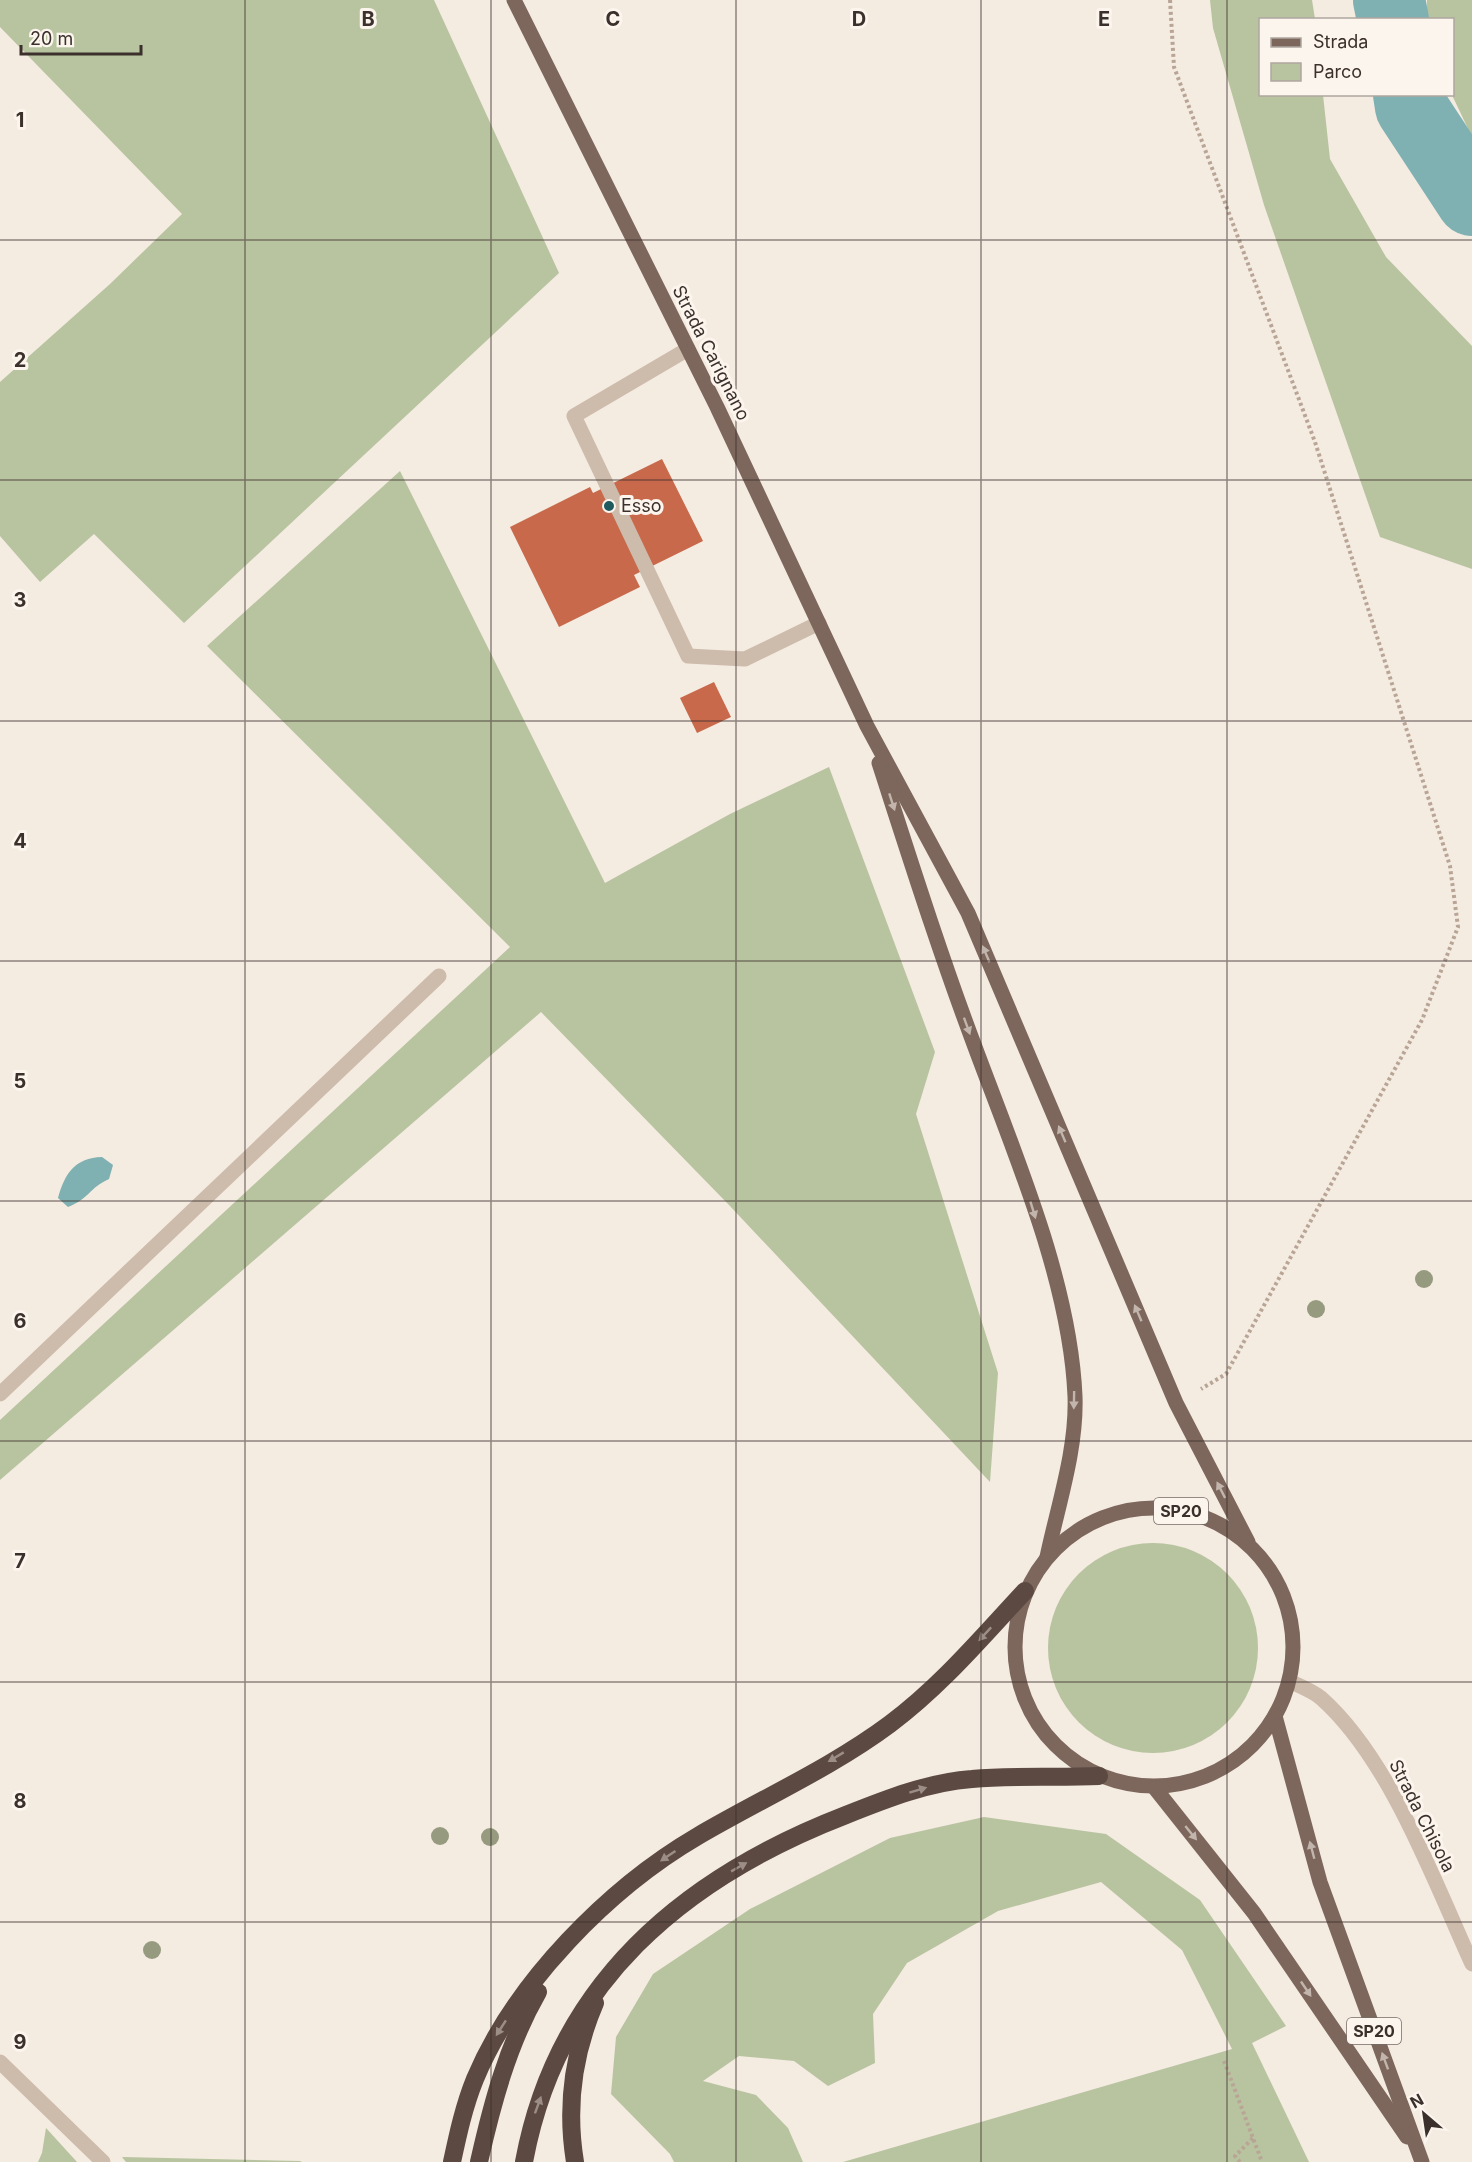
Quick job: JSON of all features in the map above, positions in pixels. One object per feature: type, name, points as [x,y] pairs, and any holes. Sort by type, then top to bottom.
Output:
[{"type":"highway","points":[[452,2162],[461,2121],[475,2079],[497,2033],[562,1948],[647,1869],[696,1837],[889,1725],[957,1664],[1025,1591]]},
{"type":"highway","points":[[524,2162],[530,2129],[554,2061],[574,2020],[600,1983],[642,1939],[672,1910],[720,1877],[820,1825],[926,1787],[972,1779],[1099,1776]]},
{"type":"highway","points":[[575,2162],[571,2116],[573,2077],[581,2037],[595,2004],[642,1939]]},
{"type":"highway","points":[[479,2162],[489,2119],[511,2051],[530,2005],[562,1948]]},
{"type":"main road","name":"Strada Carignano","points":[[514,0],[688,349],[867,726]]},
{"type":"main road","name":"SP20","points":[[867,726],[968,913],[1176,1403],[1248,1542],[1263,1560],[1284,1596],[1294,1639],[1289,1681],[1275,1716],[1253,1745],[1224,1768],[1190,1782],[1154,1787],[1126,1784],[1099,1776],[1061,1753],[1033,1719],[1017,1678],[1014,1633],[1025,1591],[1047,1557],[1078,1530],[1114,1513],[1155,1507],[1195,1513],[1223,1526],[1248,1542]]},
{"type":"main road","name":"SP20","points":[[867,726],[937,944],[1022,1174],[1064,1316],[1072,1358],[1075,1399],[1070,1450],[1047,1557]]},
{"type":"main road","name":"SP20","points":[[1275,1716],[1320,1882],[1421,2159]]},
{"type":"main road","name":"SP20","points":[[1154,1787],[1254,1912],[1421,2159]]},
{"type":"street","points":[[688,349],[574,416],[688,657],[745,659],[819,623]]},
{"type":"street","points":[[0,1394],[439,976]]},
{"type":"street","name":"Strada Chisola","points":[[1289,1681],[1320,1697],[1345,1723],[1377,1769],[1404,1817],[1472,1964]]},
{"type":"street","points":[[0,2062],[103,2162]]},
{"type":"path","points":[[1170,0],[1174,66],[1316,442],[1450,866],[1458,927],[1422,1020],[1226,1374],[1176,1403]]},
{"type":"path","points":[[1224,2061],[1262,2162]]},
{"type":"path","points":[[1240,2162],[1235,2156],[1253,2138]]},
{"type":"green space","points":[[0,0],[434,0],[559,273],[184,623],[94,534],[40,582],[0,536],[0,382],[110,284],[182,214],[0,27]]},
{"type":"green space","points":[[1210,0],[1312,0],[1315,18],[1259,18],[1259,96],[1323,96],[1330,159],[1386,257],[1472,346],[1472,569],[1380,537],[1264,205],[1213,28]]},
{"type":"green space","points":[[1427,0],[1472,0],[1472,137],[1452,96],[1454,18],[1427,18]]},
{"type":"green space","points":[[400,471],[605,883],[730,814],[829,767],[935,1052],[916,1114],[998,1373],[990,1482],[729,1205],[541,1012],[0,1480],[0,1420],[510,947],[207,646]]},
{"type":"green space","points":[[1153,1543],[1173,1545],[1202,1555],[1220,1567],[1234,1581],[1250,1608],[1256,1628],[1258,1648],[1256,1668],[1246,1697],[1234,1715],[1220,1729],[1193,1745],[1173,1751],[1153,1753],[1133,1751],[1104,1741],[1086,1729],[1072,1715],[1056,1688],[1050,1668],[1048,1648],[1050,1628],[1060,1599],[1072,1581],[1086,1567],[1113,1551],[1133,1545]]},
{"type":"green space","points":[[984,1817],[1106,1834],[1200,1900],[1286,2026],[1252,2043],[1309,2162],[843,2162],[1232,2049],[1182,1950],[1101,1882],[998,1911],[907,1963],[873,2014],[875,2063],[828,2086],[794,2061],[739,2056],[703,2081],[756,2095],[788,2128],[803,2162],[674,2162],[670,2154],[611,2094],[616,2037],[653,1974],[750,1909],[890,1838]]},
{"type":"green space","points":[[46,2128],[77,2162],[38,2162],[42,2153]]},
{"type":"green space","points":[[122,2157],[300,2161],[302,2162],[126,2162]]},
{"type":"water","points":[[102,1157],[113,1165],[109,1179],[80,1201],[68,1207],[58,1198],[72,1168],[85,1160]]},
{"type":"building","points":[[662,459],[703,541],[634,575],[640,587],[559,627],[510,527],[590,487],[593,493]]},
{"type":"building","points":[[714,682],[731,717],[697,733],[680,698]]},
{"type":"waterway","points":[[1389,0],[1393,18]]},
{"type":"waterway","points":[[1409,96],[1411,107],[1472,200]]},
{"type":"place","name":"Esso","points":[[609,506]]}]
